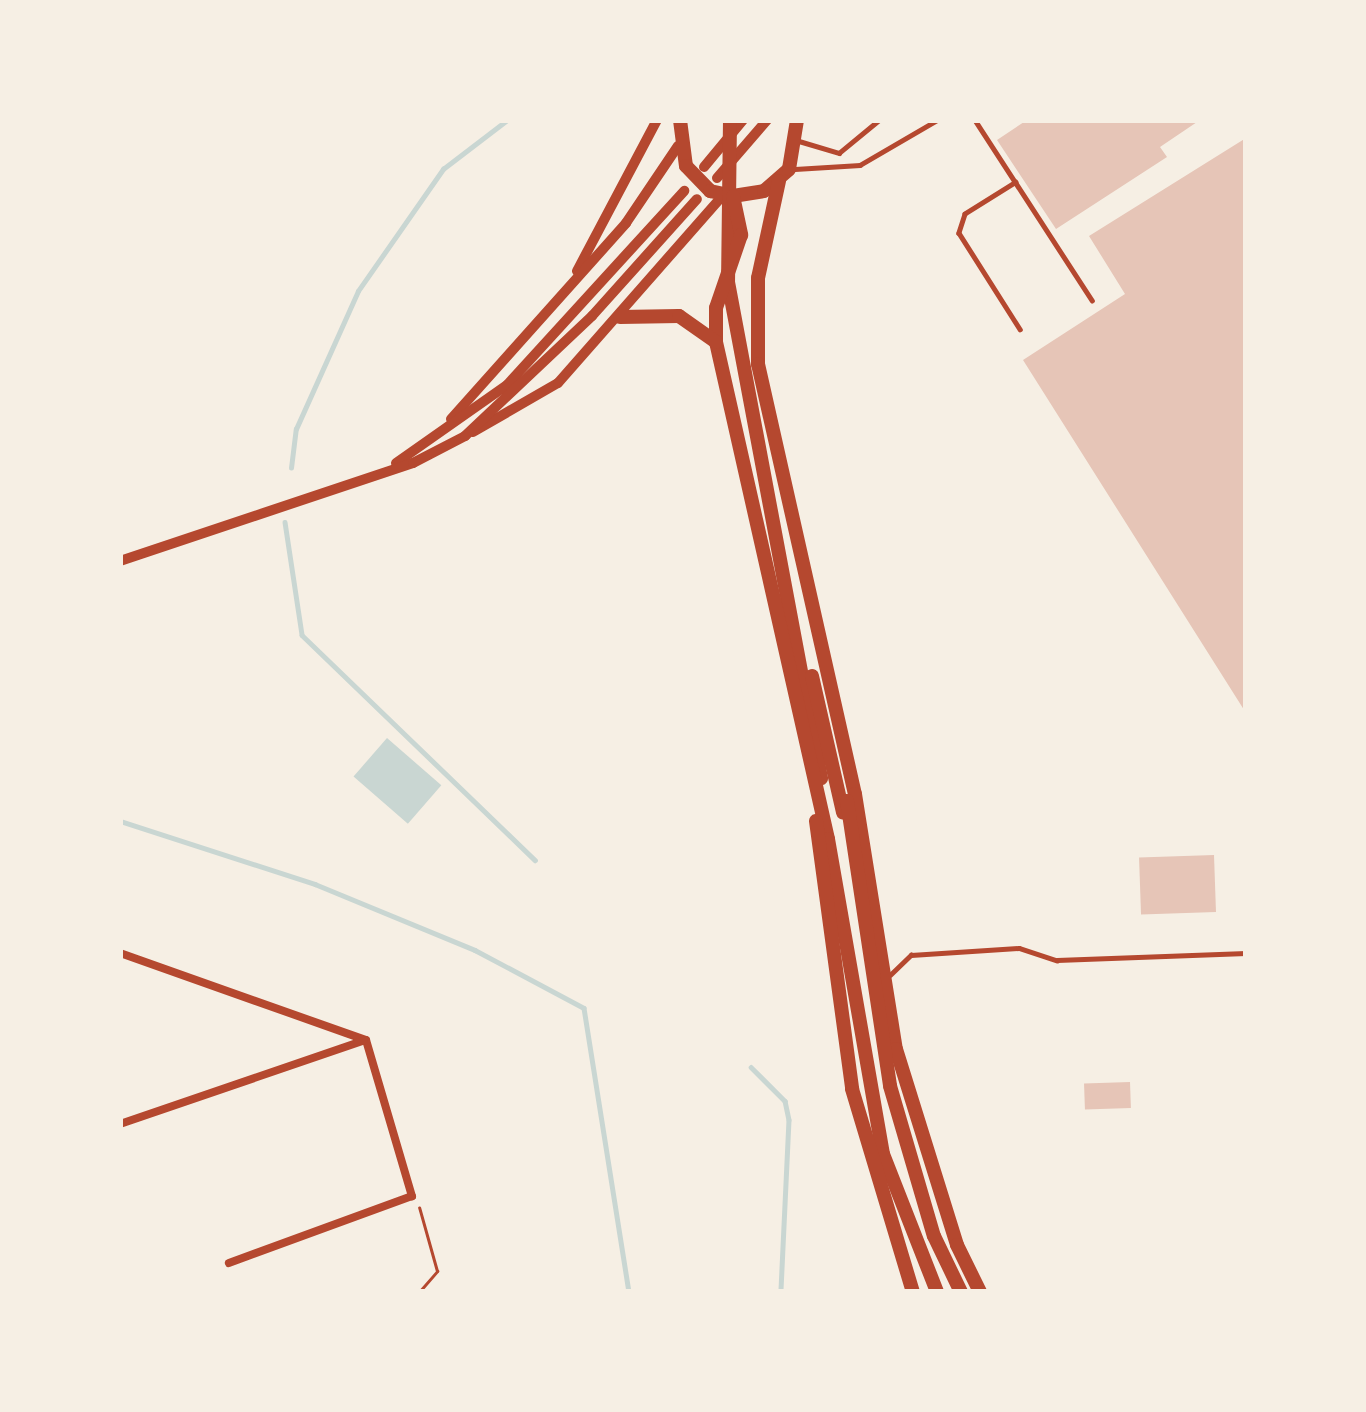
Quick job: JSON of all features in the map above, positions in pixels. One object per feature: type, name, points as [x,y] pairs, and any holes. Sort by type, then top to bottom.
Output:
[{"type":"main road","points":[[680,120],[678,146],[700,183],[728,196],[784,175]]},
{"type":"main road","points":[[730,120],[728,282],[784,573],[828,839]]},
{"type":"main road","points":[[799,126],[758,278],[758,364],[913,1115],[980,1292]]},
{"type":"main road","points":[[728,196],[740,236],[716,308],[716,342],[838,885],[884,1154],[937,1292]]},
{"type":"main road","points":[[620,317],[679,316],[716,342]]},
{"type":"main road","points":[[784,573],[849,830]]},
{"type":"main road","points":[[813,619],[890,1086],[934,1236],[961,1292]]},
{"type":"main road","points":[[811,769],[825,928],[852,1089],[913,1292]]},
{"type":"street","points":[[561,294],[657,120]]},
{"type":"street","points":[[704,167],[743,120]]},
{"type":"street","points":[[717,178],[766,120]]},
{"type":"street","points":[[432,439],[641,206],[678,146]]},
{"type":"street","points":[[383,471],[506,385],[684,191]]},
{"type":"street","points":[[120,561],[383,471],[465,436],[558,383],[728,196]]},
{"type":"street","points":[[465,436],[592,316],[697,200]]},
{"type":"street","points":[[120,953],[366,1040]]},
{"type":"street","points":[[120,1124],[366,1040]]},
{"type":"street","points":[[229,1262],[412,1196],[366,1040]]},
{"type":"lane","points":[[799,126],[839,153],[879,120]]},
{"type":"lane","points":[[784,175],[860,165],[937,120]]},
{"type":"lane","points":[[975,120],[1093,300]]},
{"type":"lane","points":[[1016,182],[965,214],[959,233],[1020,329]]},
{"type":"lane","points":[[887,980],[911,955],[1019,948],[1057,960],[1246,953]]},
{"type":"path","points":[[412,1196],[437,1271],[419,1292]]},
{"type":"shaded area","points":[[387,738],[441,785],[408,824],[354,776]]},
{"type":"building","points":[[1027,120],[1200,120],[1160,147],[1167,157],[1056,229],[997,140]]},
{"type":"building","points":[[1246,138],[1246,713],[1023,360],[1125,294],[1089,236]]},
{"type":"building","points":[[1214,855],[1216,912],[1141,915],[1139,858]]},
{"type":"building","points":[[1130,1082],[1131,1108],[1085,1110],[1084,1084]]},
{"type":"waterway","points":[[291,468],[296,429],[358,291],[443,169],[507,120]]},
{"type":"waterway","points":[[285,522],[302,635],[535,860]]},
{"type":"waterway","points":[[120,821],[315,884],[475,950],[584,1008],[629,1292]]},
{"type":"waterway","points":[[751,1067],[785,1101],[789,1120],[781,1292]]}]
